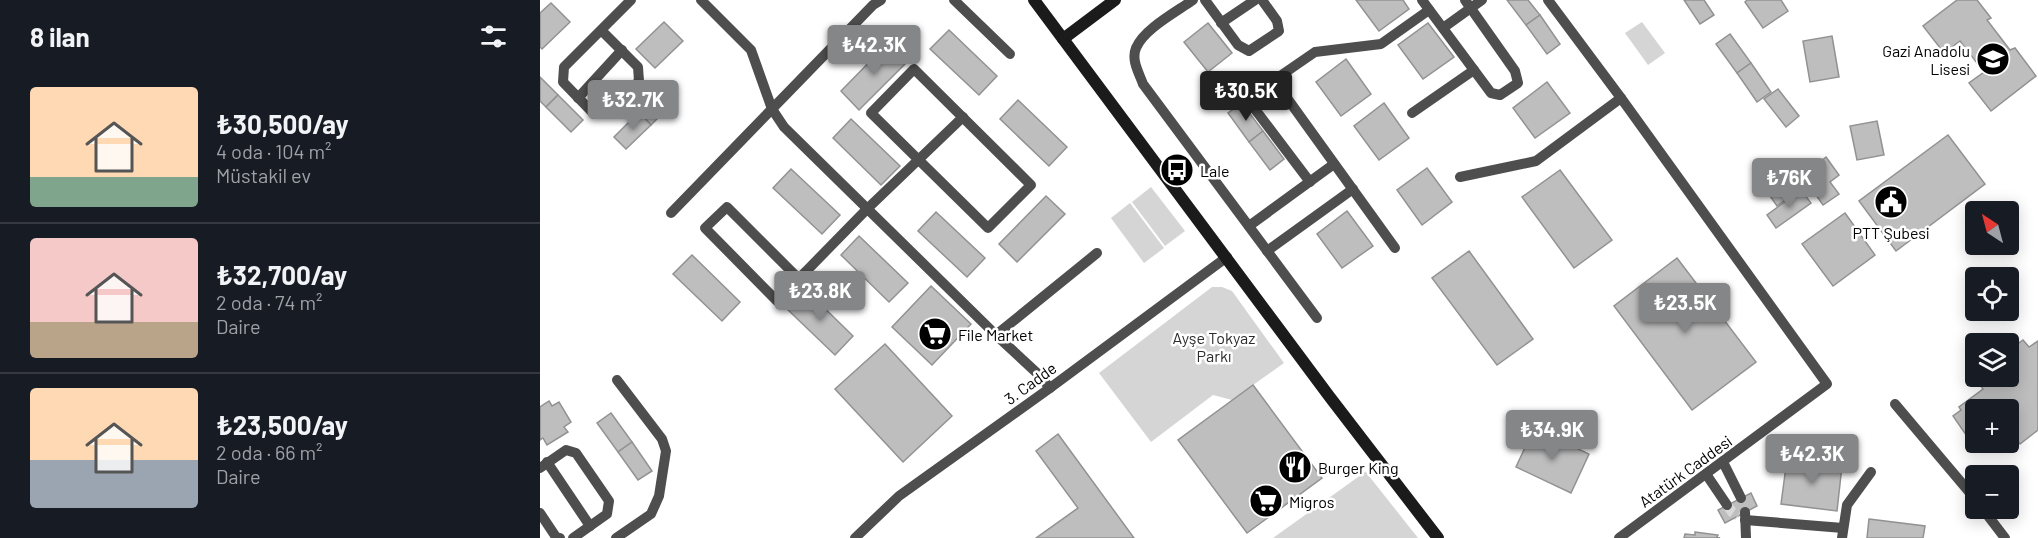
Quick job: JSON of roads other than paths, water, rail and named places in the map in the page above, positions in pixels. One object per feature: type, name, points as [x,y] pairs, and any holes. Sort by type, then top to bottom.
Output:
[{"type":"street","points":[[601,30],[638,67],[639,81],[607,114],[594,114],[563,82],[564,67],[601,30],[631,0]]},
{"type":"street","points":[[701,0],[751,50],[772,109],[784,127],[1050,388]]},
{"type":"street","points":[[671,213],[873,5],[881,0]]},
{"type":"street","points":[[954,0],[1010,54]]},
{"type":"street","points":[[1034,0],[1437,538]]},
{"type":"street","points":[[1063,39],[1115,0]]},
{"type":"street","points":[[1193,0],[1147,33],[1135,49],[1135,65],[1143,84],[1317,318]]},
{"type":"street","points":[[1205,0],[1238,45],[1249,51],[1279,31],[1277,21],[1262,0]]},
{"type":"street","points":[[1221,23],[1255,0]]},
{"type":"street","points":[[1422,0],[1491,93],[1500,95],[1518,83],[1515,71],[1468,4]]},
{"type":"street","points":[[1443,28],[1468,4],[1482,0]]},
{"type":"street","points":[[1460,177],[1536,161],[1620,98],[1548,0]]},
{"type":"street","points":[[1310,182],[1254,108],[1254,94],[1316,52],[1381,45],[1429,10]]},
{"type":"street","points":[[578,98],[622,50]]},
{"type":"street","points":[[914,69],[1031,184],[988,228],[919,159],[871,113],[914,69]]},
{"type":"street","points":[[1412,113],[1474,70]]},
{"type":"street","points":[[1274,80],[1395,248]]},
{"type":"street","name":"Atatürk Caddesi","points":[[1618,538],[1827,384],[1620,98]]},
{"type":"street","points":[[799,279],[727,207],[705,228],[777,301],[799,279],[867,209],[963,117]]},
{"type":"street","points":[[1249,226],[1335,164]]},
{"type":"street","points":[[1267,251],[1353,189]]},
{"type":"street","points":[[996,335],[1097,253]]},
{"type":"street","name":"3. Cadde","points":[[855,538],[898,496],[1050,388],[1227,257]]},
{"type":"street","points":[[616,538],[651,514],[659,496],[666,451],[662,439],[617,380]]},
{"type":"street","points":[[1895,404],[1965,488]]},
{"type":"street","points":[[574,538],[607,514],[609,501],[576,453],[566,450],[544,465],[590,526]]},
{"type":"street","points":[[1723,462],[1741,498]]},
{"type":"street","points":[[1746,538],[1743,517],[1843,533],[1847,505],[1871,472]]},
{"type":"street","points":[[1706,474],[1727,505]]},
{"type":"street","points":[[540,513],[556,537],[560,538]]},
{"type":"street","points":[[1990,519],[2005,538]]},
{"type":"tunnel","points":[[1727,505],[1738,516]]},
{"type":"place","name":"Gazi Anadolu Lisesi","points":[[1993,59]]},
{"type":"place","name":"Lale","points":[[1177,170]]},
{"type":"place","name":"PTT Şubesi","points":[[1891,202]]},
{"type":"place","name":"File Market","points":[[935,334]]},
{"type":"place","name":"Burger King","points":[[1295,467]]},
{"type":"place","name":"Migros","points":[[1266,501]]},
{"type":"park label","name":"Ayşe Tokyaz Parkı","points":[[1214,346]]}]
